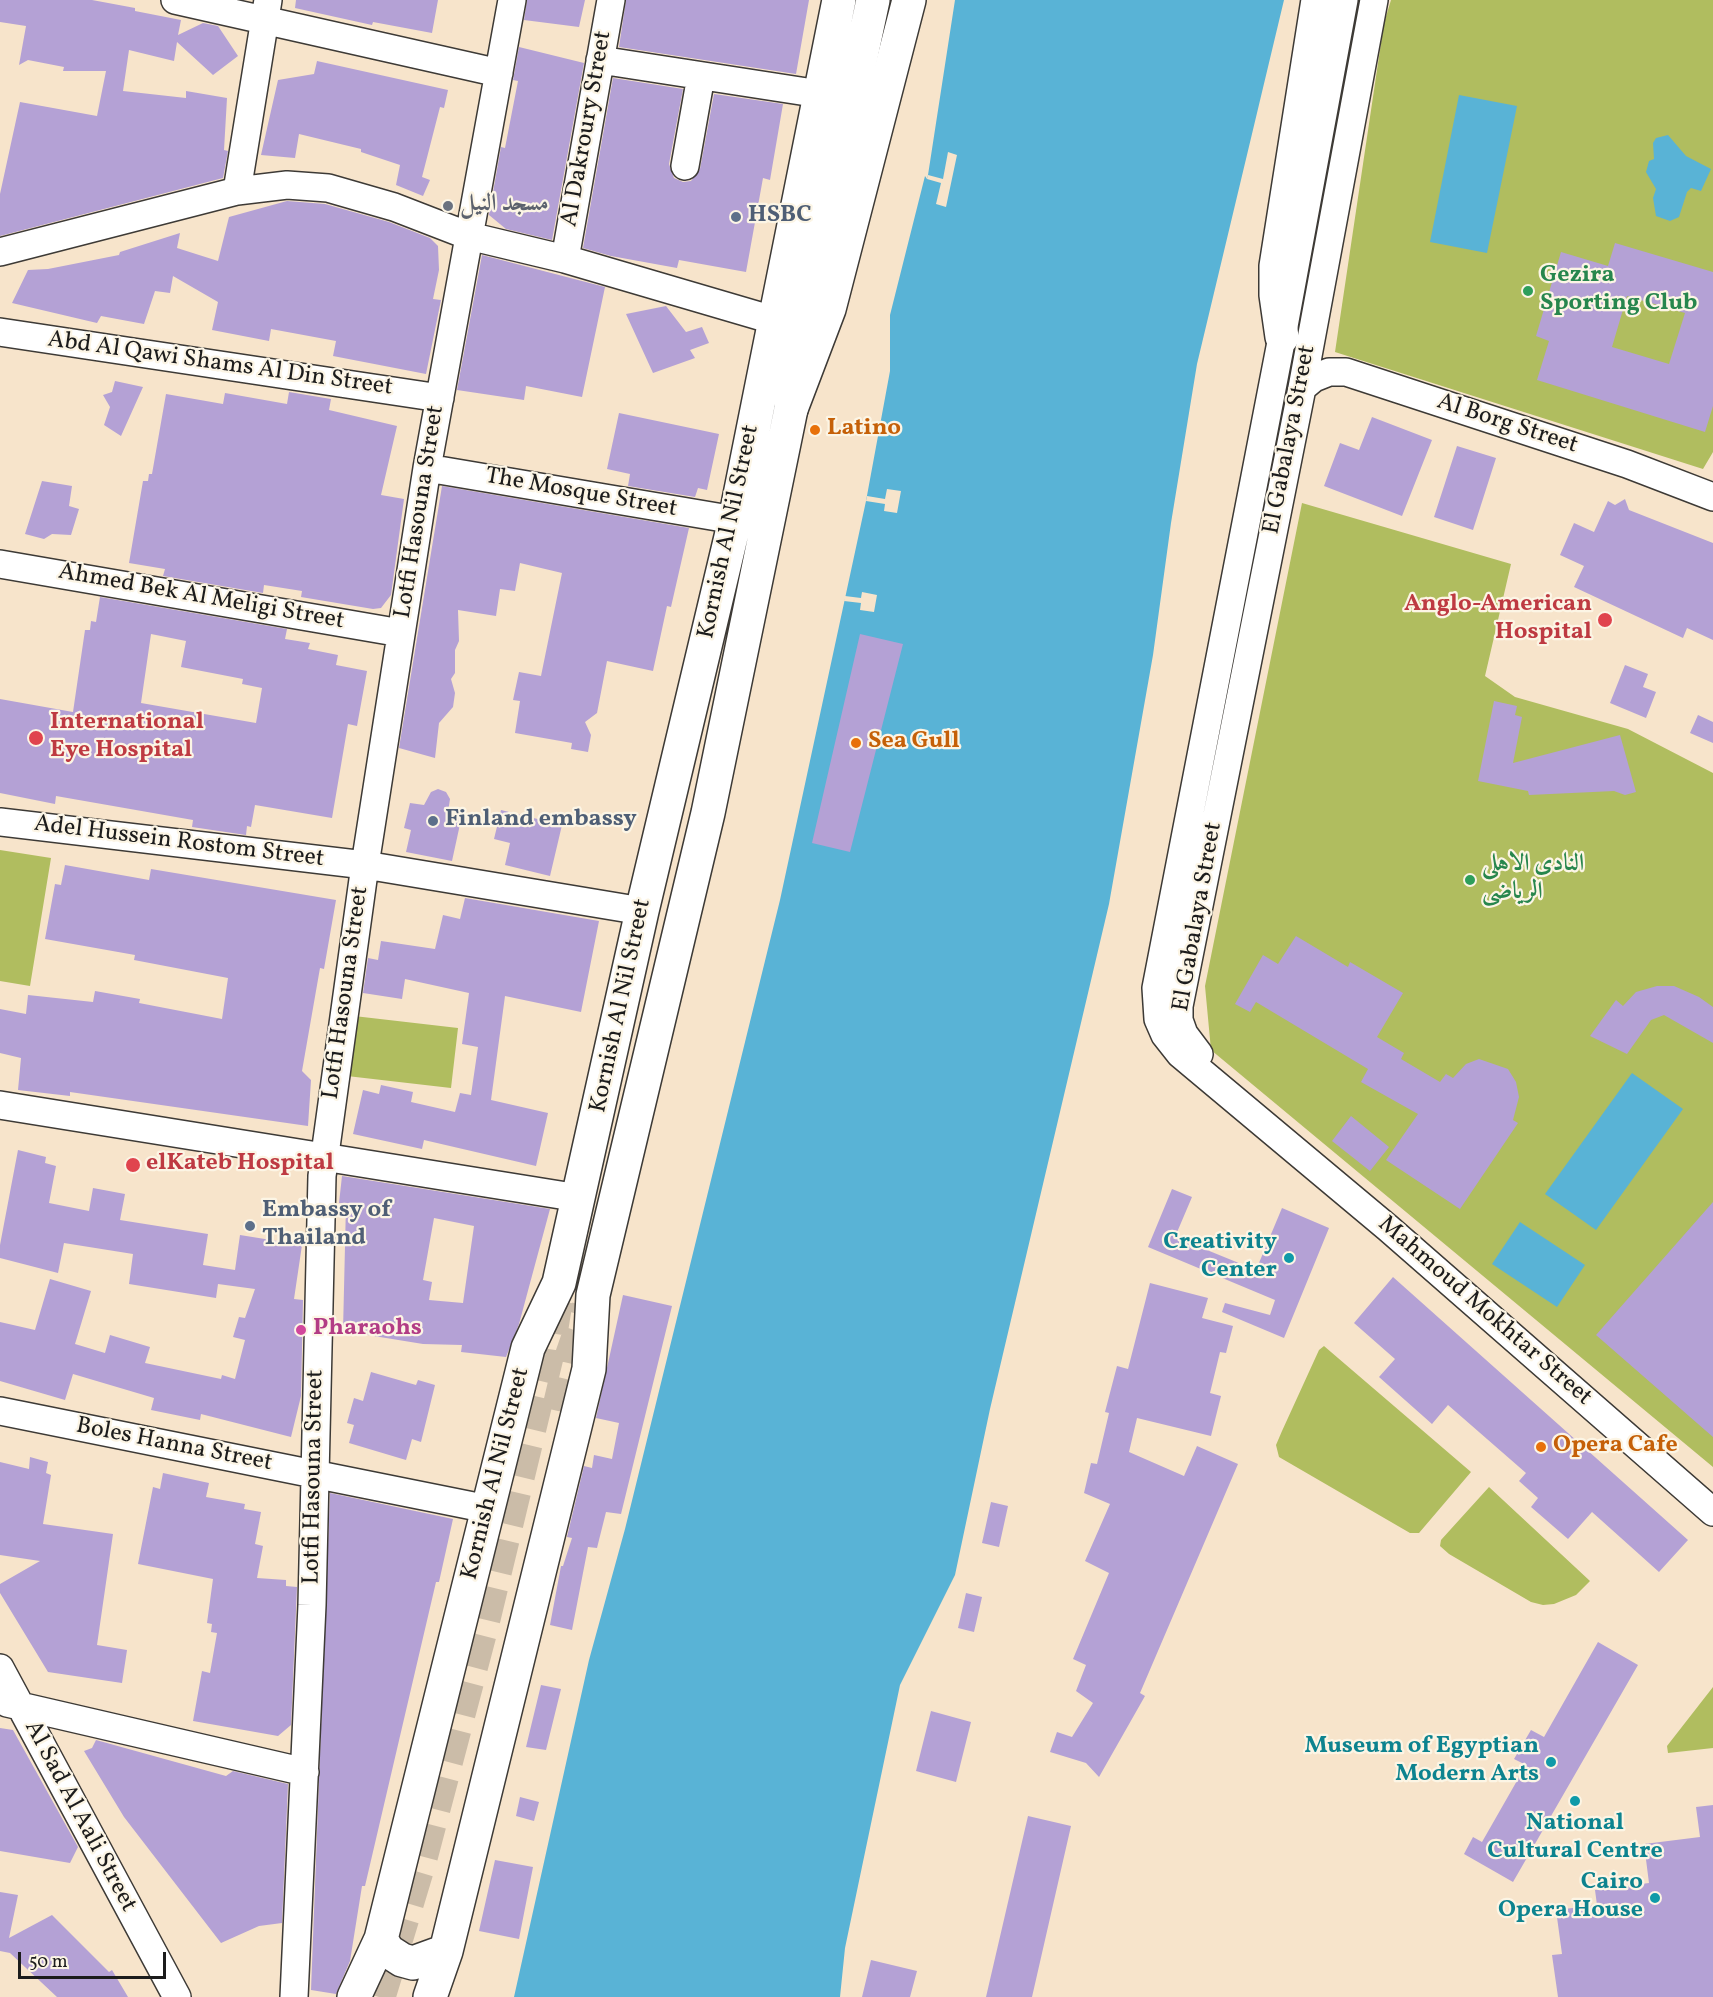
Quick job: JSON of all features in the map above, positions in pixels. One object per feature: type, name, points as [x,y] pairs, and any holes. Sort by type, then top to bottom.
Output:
[{"type":"main road","name":"Kornish Al Nil Street","points":[[354,1997],[381,1939],[528,1348],[559,1283],[642,911],[735,520],[773,320],[840,0]]},
{"type":"main road","name":"Kornish Al Nil Street","points":[[430,1997],[446,1951],[589,1369],[593,1295],[708,813],[791,410],[803,329],[873,0]]},
{"type":"main road","points":[[791,410],[829,309],[909,0]]},
{"type":"main road","points":[[1282,337],[1276,295],[1275,266],[1318,0]]},
{"type":"main road","points":[[381,1939],[388,1951],[402,1960],[414,1963],[446,1951]]},
{"type":"street","points":[[175,0],[266,10],[499,73]]},
{"type":"street","name":"Lotfi Hasouna Street","points":[[294,1997],[315,1474],[324,1159],[364,865],[427,468],[512,0]]},
{"type":"street","name":"Al Dakroury Street","points":[[565,259],[611,0]]},
{"type":"street","name":"El Gabalaya Street","points":[[1254,1115],[1180,1054],[1165,1035],[1156,1004],[1156,988],[1282,337],[1344,0]]},
{"type":"street","name":"El Gabalaya Street","points":[[1254,1115],[1184,1034],[1179,1020],[1179,1006],[1302,388],[1374,0]]},
{"type":"street","points":[[237,191],[266,10]]},
{"type":"street","points":[[600,60],[820,94]]},
{"type":"street","points":[[685,166],[701,76]]},
{"type":"street","points":[[0,252],[237,191],[287,185],[328,188],[394,207],[470,236],[565,259],[773,320]]},
{"type":"street","name":"Abd Al Qawi Shams Al Din Street","points":[[0,332],[440,398]]},
{"type":"street","name":"Al Borg Street","points":[[1302,388],[1314,378],[1329,372],[1346,372],[1627,464],[1713,497]]},
{"type":"street","name":"The Mosque Street","points":[[427,468],[735,520]]},
{"type":"street","name":"Ahmed Bek Al Meligi Street","points":[[0,564],[401,633]]},
{"type":"street","name":"Adel Hussein Rostom Street","points":[[0,822],[364,865],[642,911]]},
{"type":"street","points":[[0,1105],[324,1159],[579,1198]]},
{"type":"street","name":"Mahmoud Mokhtar Street","points":[[1254,1115],[1713,1512]]},
{"type":"street","name":"Boles Hanna Street","points":[[0,1411],[488,1509]]},
{"type":"street","name":"Al Sad Al Aali Street","points":[[0,1668],[9,1704],[177,1997]]},
{"type":"street","points":[[9,1704],[304,1772]]},
{"type":"green space","name":"Gezira Sporting Club","points":[[1391,0],[1713,0],[1713,452],[1703,469],[1335,352],[1384,23]]},
{"type":"green space","name":"النادى الاهلى الرياضى","points":[[1302,503],[1511,564],[1485,676],[1515,697],[1628,729],[1713,773],[1713,1467],[1211,1050],[1205,986]]},
{"type":"green space","points":[[0,850],[51,858],[30,986],[0,981]]},
{"type":"green space","points":[[354,1016],[458,1028],[451,1088],[347,1076]]},
{"type":"green space","points":[[1324,1346],[1471,1472],[1419,1533],[1410,1533],[1279,1457],[1276,1445],[1319,1350]]},
{"type":"green space","points":[[1489,1487],[1590,1581],[1576,1595],[1554,1604],[1543,1605],[1531,1602],[1449,1554],[1440,1546],[1441,1540]]},
{"type":"green space","points":[[1713,1687],[1713,1748],[1668,1753],[1667,1746]]},
{"type":"water","points":[[955,0],[1284,0],[1197,364],[1171,523],[1153,655],[1109,904],[990,1409],[955,1575],[900,1685],[845,1948],[840,1997],[514,1997],[589,1660],[625,1529],[780,900],[866,501],[890,371],[890,315],[925,176],[927,179],[928,175]]},
{"type":"water","points":[[1459,95],[1517,106],[1487,253],[1430,242]]},
{"type":"water","points":[[1668,135],[1686,156],[1711,169],[1701,191],[1691,188],[1687,192],[1679,217],[1670,221],[1656,216],[1653,198],[1656,189],[1646,172],[1649,161],[1654,159],[1653,143],[1656,138]]},
{"type":"water","points":[[1632,1073],[1683,1109],[1596,1230],[1545,1194]]},
{"type":"water","points":[[1520,1222],[1585,1265],[1557,1307],[1492,1264]]},
{"type":"pier","points":[[948,152],[957,155],[946,207],[936,204],[941,183],[927,179],[928,175],[943,179]]},
{"type":"pier","points":[[887,489],[901,491],[897,513],[884,511],[885,504],[866,501],[867,496],[885,499]]},
{"type":"pier","points":[[862,592],[877,595],[874,612],[860,610],[861,603],[844,601],[845,596],[861,598]]},
{"type":"building","points":[[0,0],[92,0],[135,8],[135,11],[181,20],[178,35],[203,23],[218,26],[238,56],[213,75],[177,42],[174,61],[129,50],[123,91],[186,98],[186,91],[227,98],[224,150],[228,151],[223,178],[0,236],[0,194],[20,102],[97,116],[106,71],[63,71],[64,67],[28,60],[19,65],[26,26],[0,22]]},
{"type":"building","points":[[296,0],[438,0],[432,33],[373,22],[372,25],[295,8]]},
{"type":"building","points":[[527,0],[585,0],[579,27],[524,20]]},
{"type":"building","points":[[626,0],[809,0],[796,74],[619,47]]},
{"type":"building","points":[[519,47],[584,63],[552,240],[506,229],[489,215],[501,147],[505,148],[518,81],[513,80]]},
{"type":"building","points":[[317,61],[448,90],[444,108],[440,107],[422,177],[430,180],[423,196],[396,185],[400,165],[361,152],[361,149],[299,134],[295,158],[261,155],[278,80],[314,74]]},
{"type":"building","points":[[613,78],[683,89],[669,164],[674,178],[683,182],[691,181],[700,169],[714,94],[783,104],[770,180],[763,178],[746,272],[679,260],[677,268],[611,256],[583,248]]},
{"type":"building","points":[[287,201],[325,204],[389,222],[430,238],[438,246],[439,270],[433,299],[441,300],[426,374],[333,356],[336,341],[271,329],[269,341],[212,330],[218,302],[173,276],[170,293],[155,291],[144,324],[101,316],[97,323],[12,303],[28,270],[48,269],[119,255],[120,252],[180,233],[177,248],[218,261],[229,217]]},
{"type":"building","points":[[1615,243],[1713,272],[1713,406],[1705,432],[1537,380],[1549,341],[1536,336],[1561,252],[1608,266]],"holes":[[[1627,296],[1685,313],[1669,364],[1612,347]]]},
{"type":"building","points":[[482,255],[605,287],[582,397],[526,386],[524,400],[457,390]]},
{"type":"building","points":[[666,306],[686,332],[702,327],[709,343],[690,350],[695,358],[653,373],[626,314]]},
{"type":"building","points":[[115,381],[143,387],[121,436],[104,425],[110,407],[103,395],[112,392]]},
{"type":"building","points":[[289,392],[331,399],[329,410],[397,426],[381,495],[404,499],[391,595],[381,608],[373,609],[301,597],[302,591],[264,585],[263,593],[163,576],[165,569],[129,563],[143,481],[148,481],[149,474],[152,474],[166,394],[223,404],[225,393],[287,404]]},
{"type":"building","points":[[619,413],[719,434],[707,490],[698,488],[695,497],[628,486],[630,474],[607,469]]},
{"type":"building","points":[[1372,417],[1432,440],[1402,516],[1324,486],[1340,443],[1359,450]]},
{"type":"building","points":[[1457,446],[1496,458],[1473,530],[1434,517]]},
{"type":"building","points":[[42,481],[72,486],[69,506],[79,509],[71,535],[52,534],[44,539],[25,534]]},
{"type":"building","points":[[442,486],[689,528],[671,607],[667,606],[653,671],[607,661],[597,713],[585,722],[591,735],[588,752],[571,749],[572,743],[515,733],[520,701],[513,700],[519,672],[541,676],[562,573],[520,563],[515,591],[500,589],[496,616],[458,610],[459,641],[455,650],[455,673],[451,679],[455,693],[453,707],[439,723],[435,758],[399,748]]},
{"type":"building","points":[[1625,499],[1629,510],[1713,543],[1713,640],[1687,628],[1683,638],[1574,587],[1584,566],[1560,555],[1574,523],[1594,532],[1608,501],[1615,505]]},
{"type":"building","points":[[100,597],[287,629],[285,639],[310,643],[308,649],[338,655],[336,665],[367,671],[357,726],[348,724],[332,818],[255,805],[251,827],[247,826],[246,835],[192,827],[193,820],[56,796],[55,804],[0,793],[0,699],[73,712],[85,630],[90,630],[91,621],[96,622]],"holes":[[[151,634],[186,641],[181,667],[243,679],[242,684],[262,688],[256,723],[141,703]]]},
{"type":"building","name":"Sea Gull","points":[[860,634],[903,644],[850,852],[812,843]]},
{"type":"building","points":[[1625,665],[1648,674],[1643,687],[1656,692],[1646,718],[1610,703]]},
{"type":"building","points":[[1494,701],[1517,706],[1515,715],[1522,717],[1513,763],[1620,735],[1636,792],[1625,795],[1614,791],[1529,795],[1528,791],[1478,781]]},
{"type":"building","points":[[1698,715],[1713,722],[1713,743],[1690,733]]},
{"type":"building","name":"Finland embassy","points":[[438,789],[446,792],[450,799],[448,812],[462,815],[452,861],[406,852],[411,830],[404,828],[410,803],[424,805],[431,792]]},
{"type":"building","points":[[501,810],[562,825],[550,876],[505,865],[510,843],[494,839]]},
{"type":"building","points":[[65,865],[149,880],[151,869],[336,900],[324,969],[320,968],[302,1071],[311,1080],[308,1126],[70,1092],[70,1096],[18,1090],[21,1058],[0,1053],[0,1009],[26,1014],[28,995],[93,1002],[95,991],[140,999],[139,1003],[222,1019],[228,978],[134,960],[135,955],[45,939],[55,884],[61,885]]},
{"type":"building","points":[[465,898],[599,921],[581,1012],[505,996],[491,1100],[548,1113],[536,1166],[424,1140],[422,1149],[353,1134],[363,1090],[379,1094],[381,1085],[413,1092],[411,1102],[455,1112],[460,1093],[471,1095],[478,1047],[462,1044],[469,993],[405,979],[402,999],[363,993],[368,958],[378,960],[381,941],[435,949],[443,915],[460,919]]},
{"type":"building","points":[[1296,936],[1348,967],[1350,962],[1403,993],[1377,1037],[1404,1053],[1401,1059],[1440,1082],[1446,1074],[1453,1078],[1466,1064],[1479,1059],[1508,1069],[1516,1082],[1519,1097],[1513,1120],[1518,1123],[1460,1209],[1386,1160],[1418,1114],[1361,1082],[1368,1069],[1256,1002],[1250,1012],[1235,1004],[1263,955],[1278,964]]},
{"type":"building","points":[[1657,986],[1674,986],[1699,997],[1713,1007],[1713,1043],[1664,1015],[1651,1020],[1627,1054],[1590,1036],[1616,1000],[1623,1006],[1636,992]]},
{"type":"building","points":[[1351,1116],[1389,1147],[1370,1171],[1332,1141]]},
{"type":"building","points":[[18,1150],[46,1157],[45,1163],[56,1166],[49,1203],[89,1211],[93,1188],[125,1194],[120,1220],[208,1234],[203,1265],[235,1270],[240,1235],[302,1245],[294,1299],[303,1300],[301,1396],[291,1437],[201,1414],[200,1420],[151,1410],[154,1398],[73,1374],[65,1400],[0,1381],[0,1322],[35,1330],[50,1279],[91,1291],[75,1344],[105,1353],[110,1335],[150,1347],[145,1363],[221,1379],[222,1375],[235,1379],[245,1340],[233,1337],[239,1317],[245,1318],[255,1289],[218,1284],[216,1298],[129,1284],[133,1254],[64,1243],[58,1273],[0,1258],[0,1245]]},
{"type":"building","points":[[342,1176],[550,1209],[519,1324],[506,1357],[461,1352],[462,1345],[423,1344],[343,1331],[346,1204],[339,1203]],"holes":[[[434,1218],[474,1226],[463,1303],[429,1300],[432,1282],[423,1280]]]},
{"type":"building","name":"Creativity Center","points":[[1172,1189],[1192,1197],[1175,1237],[1256,1270],[1282,1208],[1329,1228],[1284,1338],[1222,1312],[1225,1303],[1270,1315],[1275,1300],[1148,1247]]},
{"type":"building","points":[[1713,1202],[1713,1437],[1596,1335]]},
{"type":"building","points":[[1393,1277],[1688,1540],[1659,1572],[1592,1512],[1568,1539],[1531,1507],[1538,1498],[1519,1481],[1526,1473],[1448,1405],[1432,1424],[1379,1377],[1395,1359],[1354,1323]]},
{"type":"building","points":[[1150,1283],[1208,1298],[1202,1318],[1233,1326],[1226,1353],[1220,1352],[1210,1393],[1221,1396],[1211,1436],[1137,1418],[1129,1452],[1184,1476],[1197,1446],[1238,1464],[1140,1693],[1145,1696],[1099,1777],[1086,1763],[1050,1752],[1057,1732],[1072,1737],[1093,1703],[1076,1691],[1086,1665],[1073,1659],[1109,1573],[1085,1561],[1110,1504],[1084,1493],[1091,1463],[1097,1464],[1109,1413],[1105,1412],[1117,1366],[1128,1369]]},
{"type":"building","points":[[623,1295],[672,1306],[621,1514],[606,1512],[597,1548],[588,1547],[572,1630],[550,1625],[561,1566],[563,1566],[572,1538],[567,1537],[584,1466],[592,1468],[594,1455],[612,1459],[619,1423],[596,1418]]},
{"type":"building","points":[[371,1372],[416,1385],[418,1380],[435,1385],[421,1442],[412,1439],[406,1460],[349,1443],[354,1425],[347,1423],[354,1398],[363,1401]]},
{"type":"building","points":[[30,1457],[48,1462],[46,1473],[51,1475],[43,1524],[113,1534],[97,1645],[127,1650],[122,1683],[48,1672],[0,1593],[0,1584],[40,1561],[0,1555],[0,1462],[29,1469]]},
{"type":"building","points":[[163,1473],[209,1483],[206,1497],[245,1504],[244,1509],[261,1512],[255,1544],[263,1546],[257,1578],[286,1580],[286,1586],[297,1587],[291,1725],[278,1736],[193,1721],[202,1671],[210,1673],[217,1633],[211,1632],[212,1624],[207,1623],[213,1579],[138,1564],[153,1487],[160,1489]]},
{"type":"building","points":[[330,1493],[453,1519],[439,1582],[436,1582],[365,1886],[362,1886],[350,1961],[336,1994],[311,1990]]},
{"type":"building","points":[[991,1502],[1008,1506],[999,1547],[982,1543]]},
{"type":"building","points":[[966,1593],[982,1597],[974,1632],[958,1628]]},
{"type":"building","name":"Museum of Egyptian Modern Arts","points":[[1598,1642],[1638,1665],[1513,1882],[1464,1854],[1473,1837],[1482,1842],[1526,1765],[1514,1759],[1531,1730],[1544,1737]]},
{"type":"building","points":[[541,1685],[561,1689],[546,1750],[526,1747]]},
{"type":"building","points":[[931,1711],[971,1722],[956,1782],[916,1771]]},
{"type":"building","points":[[0,1728],[13,1730],[78,1847],[70,1863],[0,1851]]},
{"type":"building","points":[[96,1740],[226,1776],[233,1771],[288,1784],[282,1923],[259,1926],[221,1943],[124,1817],[84,1751],[92,1748]]},
{"type":"building","points":[[520,1797],[539,1802],[534,1821],[516,1816]]},
{"type":"building","name":"Cairo Opera House","points":[[1713,1805],[1713,1997],[1558,1997],[1552,1955],[1562,1954],[1556,1910],[1597,1905],[1595,1890],[1649,1883],[1644,1844],[1700,1837],[1696,1807]]},
{"type":"building","points":[[1028,1816],[1071,1826],[1032,1997],[986,1997]]},
{"type":"building","points":[[495,1860],[533,1867],[519,1939],[479,1931]]},
{"type":"building","points":[[0,1892],[18,1895],[9,1938],[52,1915],[109,1972],[112,1970],[128,1997],[57,1997],[10,1953],[0,1951]]},
{"type":"building","points":[[871,1960],[917,1971],[910,1997],[862,1997]]},
{"type":"tunnel","points":[[379,1997],[421,1858],[483,1623],[548,1353],[557,1296]]},
{"type":"tunnel","points":[[558,1411],[570,1360],[588,1308]]},
{"type":"place","name":"مسجد النيل","points":[[448,206]]},
{"type":"place","name":"HSBC","points":[[736,217]]},
{"type":"place","name":"Gezira Sporting Club","points":[[1528,291]]},
{"type":"place","name":"Latino","points":[[815,430]]},
{"type":"place","name":"Anglo-American Hospital","points":[[1605,620]]},
{"type":"place","name":"International Eye Hospital","points":[[36,738]]},
{"type":"place","name":"Sea Gull","points":[[856,743]]},
{"type":"place","name":"Finland embassy","points":[[433,821]]},
{"type":"place","name":"النادى الاهلى الرياضى","points":[[1470,880]]},
{"type":"place","name":"elKateb Hospital","points":[[133,1165]]},
{"type":"place","name":"Embassy of Thailand","points":[[250,1226]]},
{"type":"place","name":"Creativity Center","points":[[1289,1258]]},
{"type":"place","name":"Pharaohs","points":[[301,1330]]},
{"type":"place","name":"Opera Cafe","points":[[1541,1447]]},
{"type":"place","name":"Museum of Egyptian Modern Arts","points":[[1551,1762]]},
{"type":"place","name":"National Cultural Centre","points":[[1575,1801]]},
{"type":"place","name":"Cairo Opera House","points":[[1655,1898]]}]
